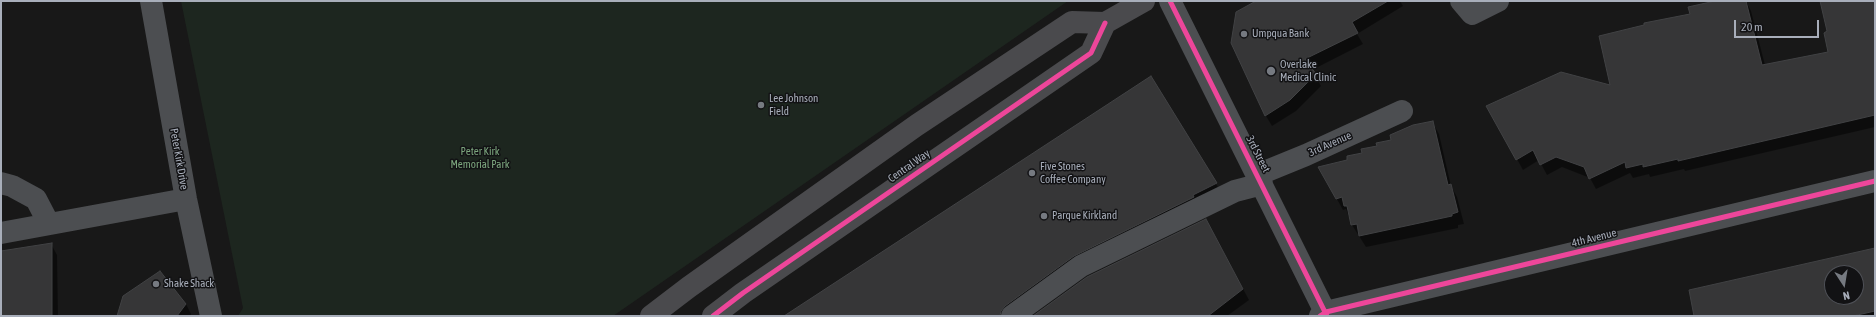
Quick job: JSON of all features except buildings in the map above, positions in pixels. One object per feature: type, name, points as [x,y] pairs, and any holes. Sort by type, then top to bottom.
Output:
[{"type":"main road","points":[[651,316],[689,286],[917,125],[1072,22],[1105,23],[1144,1]]},
{"type":"main road","name":"Central Way","points":[[713,316],[743,293],[1091,53],[1105,23]]},
{"type":"street","name":"Peter Kirk Drive","points":[[151,1],[186,200],[211,316]]},
{"type":"street","name":"3rd Street","points":[[1170,1],[1260,179],[1324,315]]},
{"type":"street","points":[[1461,1],[1472,14],[1498,1]]},
{"type":"street","name":"3rd Avenue","points":[[1012,316],[1080,266],[1402,111]]},
{"type":"street","name":"4th Avenue","points":[[1324,315],[1875,181]]},
{"type":"street","points":[[1,183],[12,186],[36,199],[49,224]]},
{"type":"street","points":[[1,234],[186,200]]},
{"type":"green space","name":"Peter Kirk Memorial Park","points":[[181,1],[1068,1],[613,316],[238,316],[243,308]]},
{"type":"cycle path","points":[[1170,1],[1327,316]]},
{"type":"cycle path","points":[[713,316],[743,293],[1091,53],[1105,23]]},
{"type":"cycle path","points":[[1320,316],[1326,312],[1875,181]]},
{"type":"place","name":"Umpqua Bank","points":[[1244,34]]},
{"type":"place","name":"Overlake Medical Clinic","points":[[1271,71]]},
{"type":"place","name":"Lee Johnson Field","points":[[761,105]]},
{"type":"place","name":"Five Stones Coffee Company","points":[[1032,173]]},
{"type":"place","name":"Parque Kirkland","points":[[1044,216]]},
{"type":"place","name":"Shake Shack","points":[[156,284]]}]
